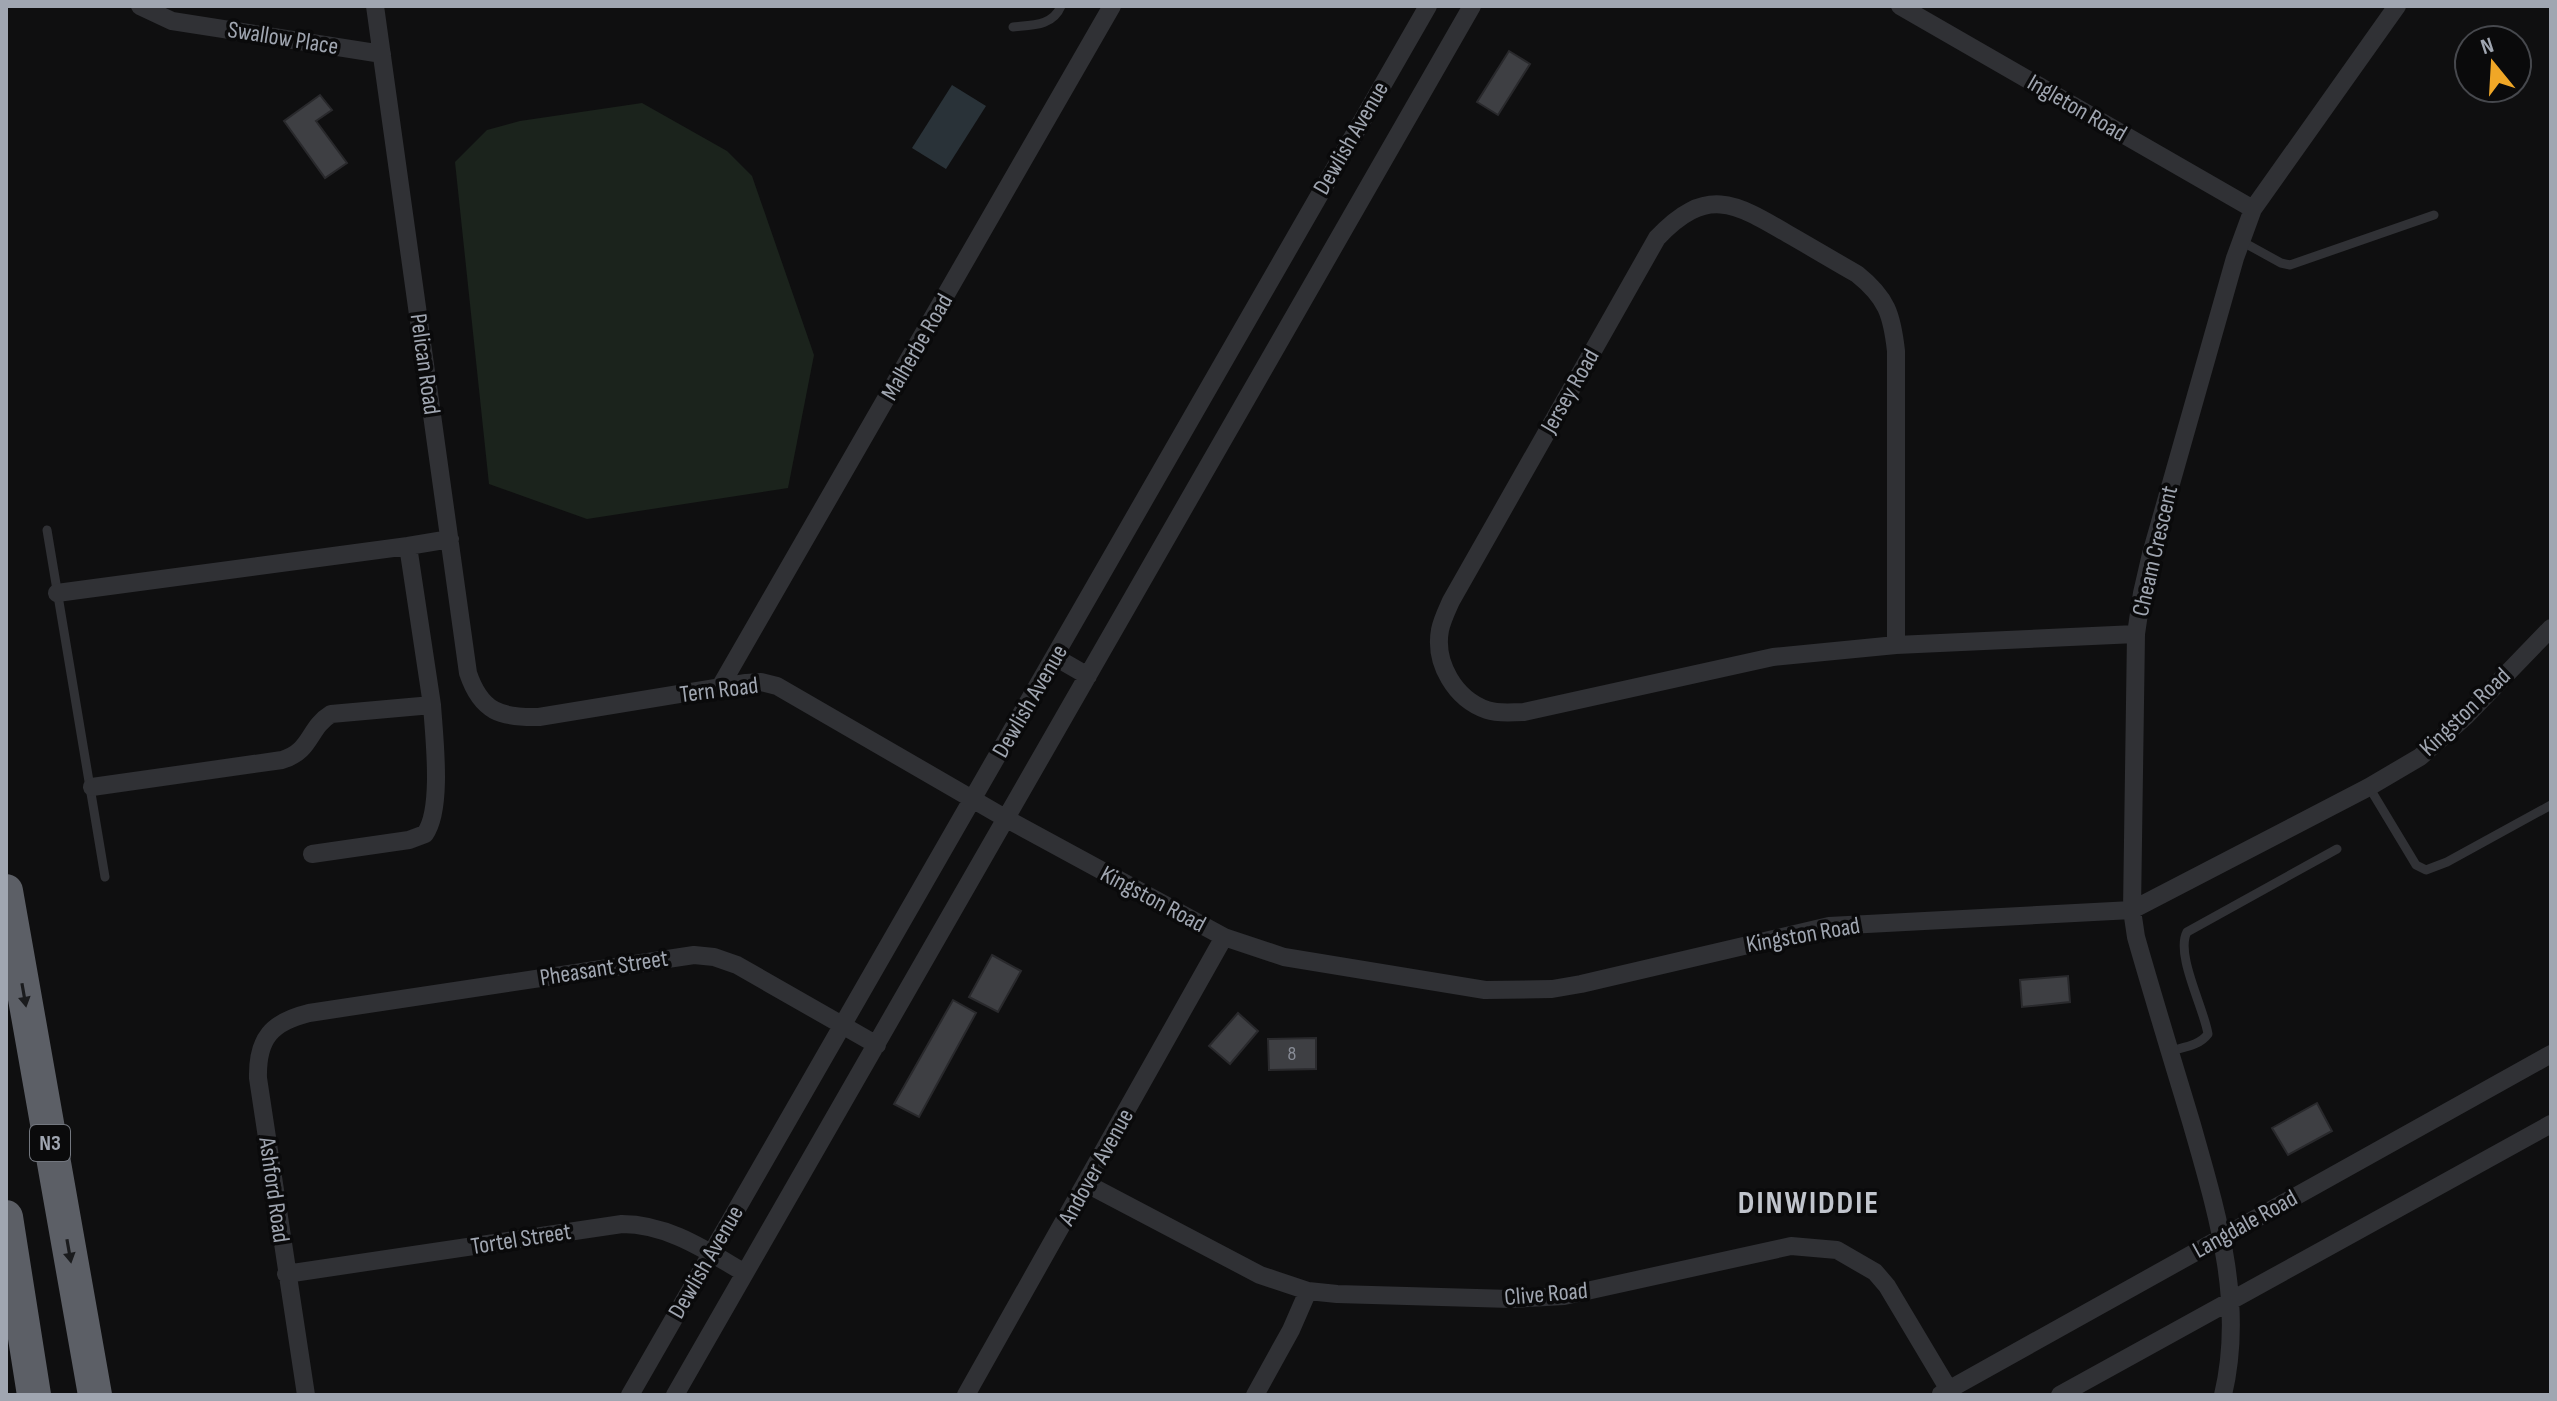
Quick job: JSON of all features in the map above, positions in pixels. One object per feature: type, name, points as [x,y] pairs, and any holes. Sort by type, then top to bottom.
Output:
[{"type":"highway","name":"N3","points":[[6,891],[95,1395]]},
{"type":"highway","points":[[6,1217],[34,1395]]},
{"type":"street","name":"Swallow Place","points":[[140,6],[172,21],[382,54]]},
{"type":"street","name":"Pelican Road","points":[[375,6],[468,673],[478,696],[496,712]]},
{"type":"street","name":"Malherbe Road","points":[[720,687],[1112,6]]},
{"type":"street","name":"Dewlish Avenue","points":[[675,1395],[1088,676],[1428,6]]},
{"type":"street","name":"Dewlish Avenue","points":[[630,1395],[1055,657],[1472,6]]},
{"type":"street","name":"Ingleton Road","points":[[1900,6],[2253,209]]},
{"type":"street","name":"Cheam Crescent","points":[[2223,1395],[2231,1360],[2231,1302],[2222,1236],[2136,937],[2132,910],[2136,634],[2151,554],[2241,241],[2253,209],[2397,6]]},
{"type":"street","name":"Jersey Road","points":[[1896,645],[1896,351],[1893,327],[1884,301],[1857,274],[1749,211],[1721,204],[1685,214],[1657,238],[1451,601],[1439,632],[1439,649],[1451,682],[1460,694],[1487,710],[1524,712],[1773,657],[1896,645],[2136,634]]},
{"type":"street","points":[[57,593],[450,539]]},
{"type":"street","points":[[312,854],[409,840],[425,834],[432,817],[436,770],[432,705],[408,546]]},
{"type":"street","name":"Kingston Road","points":[[1005,818],[1224,937],[1284,957],[1485,990],[1581,984],[1829,926],[2132,910],[2369,787],[2420,757],[2466,716],[2551,628]]},
{"type":"street","points":[[1055,657],[1088,676]]},
{"type":"street","name":"Tern Road","points":[[496,712],[539,717],[761,682],[777,686],[1005,818]]},
{"type":"street","points":[[92,787],[282,760],[302,751],[323,719],[331,714],[432,705]]},
{"type":"street","name":"Andover Avenue","points":[[966,1395],[1224,937]]},
{"type":"street","name":"Pheasant Street","points":[[309,1013],[694,955],[714,957],[737,965],[877,1045]]},
{"type":"street","name":"Ashford Road","points":[[306,1395],[286,1274],[258,1062],[259,1052],[270,1032],[281,1022],[309,1013]]},
{"type":"street","name":"Langdale Road","points":[[1946,1393],[2551,1054]]},
{"type":"street","points":[[2060,1395],[2551,1124]]},
{"type":"street","name":"Clive Road","points":[[1087,1184],[1260,1275],[1308,1291],[1551,1298],[1595,1291],[1767,1250],[1791,1246],[1837,1250],[1875,1272],[1887,1286],[1946,1393]]},
{"type":"street","name":"Tortel Street","points":[[286,1274],[622,1224],[646,1224],[665,1231],[745,1273]]},
{"type":"street","points":[[1255,1395],[1291,1330],[1308,1291]]},
{"type":"lane","points":[[1013,27],[1040,25],[1058,15],[1061,6]]},
{"type":"lane","points":[[2241,241],[2290,265],[2434,215]]},
{"type":"lane","points":[[47,530],[105,877]]},
{"type":"lane","points":[[2369,787],[2416,865],[2426,870],[2447,862],[2551,805]]},
{"type":"lane","points":[[2170,1051],[2203,1041],[2208,1034],[2184,953],[2184,936],[2187,932],[2337,849]]},
{"type":"shaded area","points":[[952,85],[986,106],[946,169],[912,148]]},
{"type":"shaded area","points":[[642,103],[727,151],[752,176],[814,355],[788,488],[587,519],[489,484],[455,162],[487,130],[520,121]]},
{"type":"building","points":[[1509,51],[1530,64],[1498,115],[1477,102]]},
{"type":"building","points":[[320,95],[332,110],[316,121],[347,163],[325,178],[284,121]]},
{"type":"building","points":[[992,955],[1021,971],[998,1012],[969,997]]},
{"type":"building","points":[[2068,976],[2070,1002],[2022,1007],[2020,980]]},
{"type":"building","points":[[953,1000],[976,1013],[919,1117],[894,1104]]},
{"type":"building","points":[[1238,1013],[1258,1031],[1230,1064],[1209,1046]]},
{"type":"building","points":[[1316,1038],[1316,1069],[1269,1070],[1268,1039]]},
{"type":"building","points":[[2317,1103],[2332,1131],[2288,1155],[2272,1128]]},
{"type":"district","name":"DINWIDDIE","points":[[1809,1203]]}]
